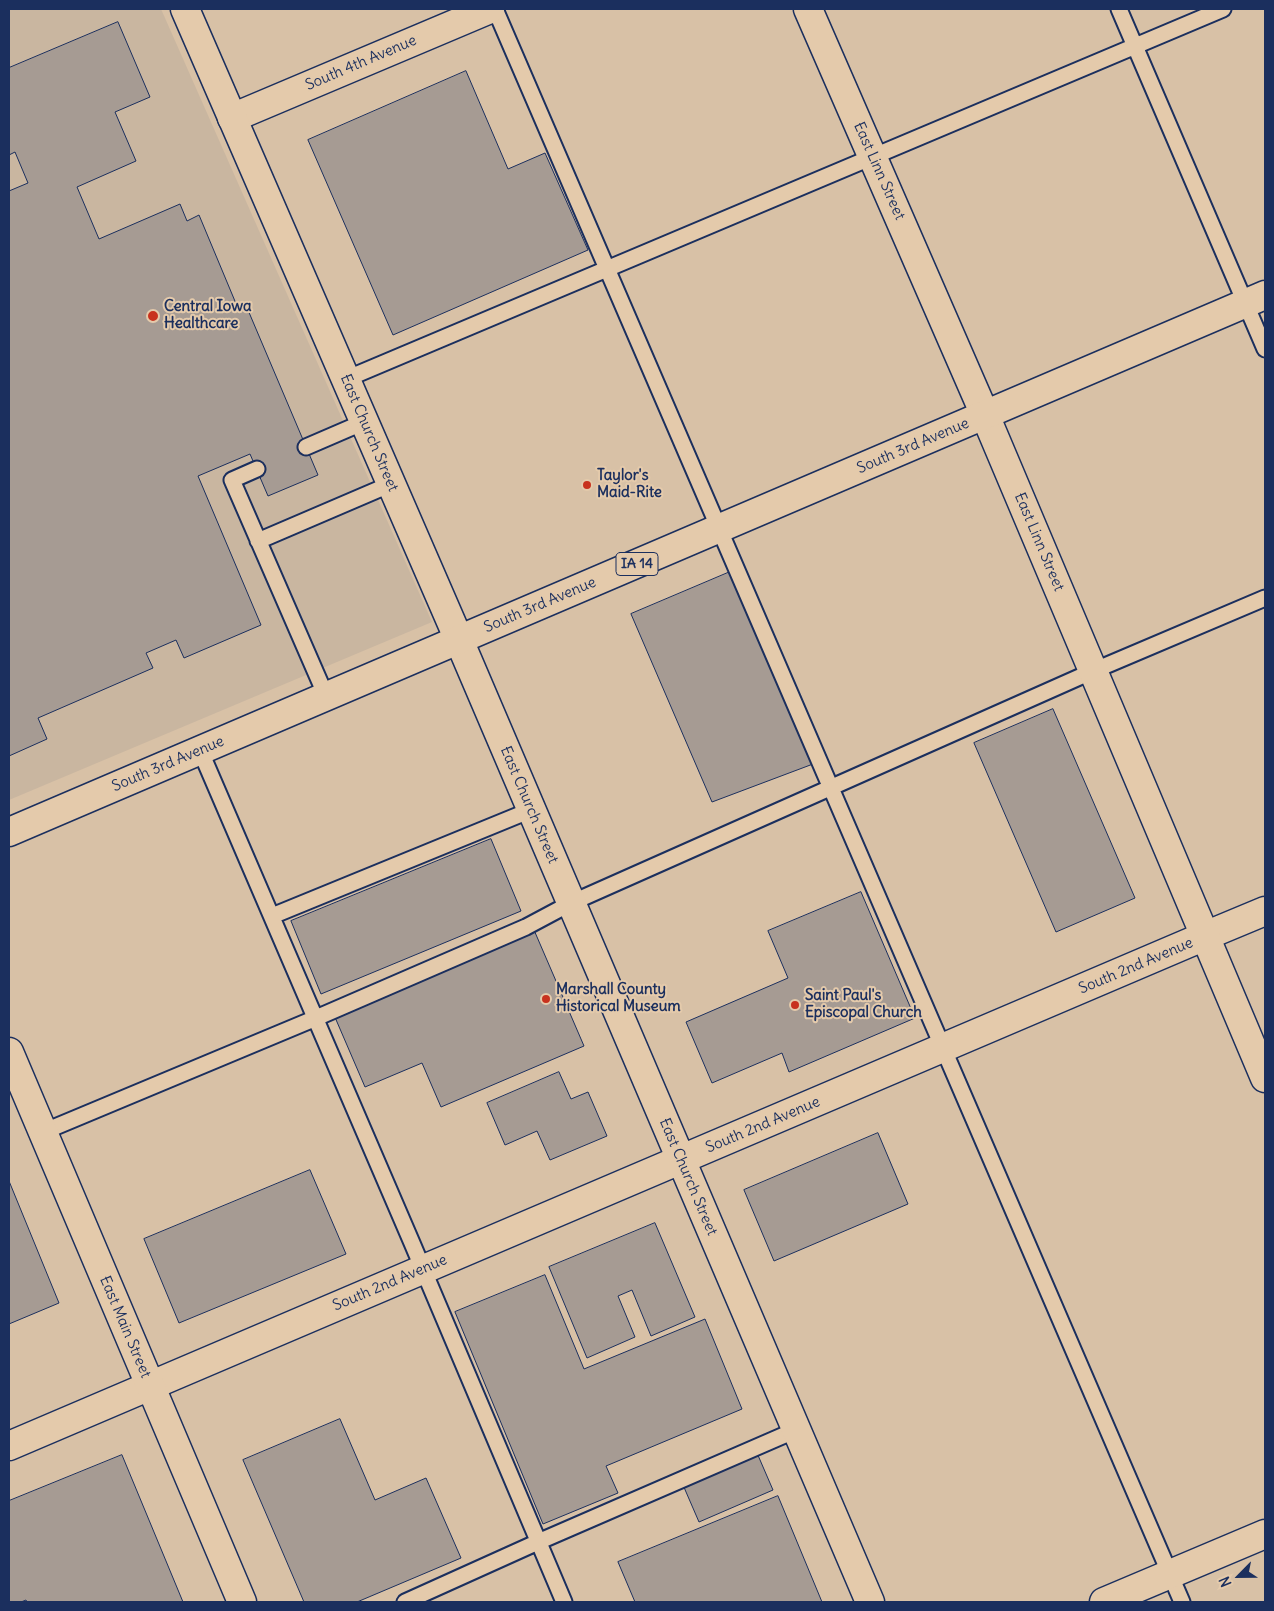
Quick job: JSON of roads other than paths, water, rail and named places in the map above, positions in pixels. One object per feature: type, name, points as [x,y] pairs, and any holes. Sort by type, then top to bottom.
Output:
[{"type":"street","name":"East Church Street","points":[[185,9],[459,640],[870,1602]]},
{"type":"street","name":"South 4th Avenue","points":[[232,118],[490,9]]},
{"type":"street","name":"East Linn Street","points":[[808,9],[986,415],[1265,1078]]},
{"type":"street","name":"South 3rd Avenue","points":[[9,832],[1255,300]]},
{"type":"street","name":"South 2nd Avenue","points":[[9,1446],[1265,911]]},
{"type":"street","name":"East Main Street","points":[[9,1052],[242,1602]]},
{"type":"street","points":[[1104,1602],[1265,1534]]},
{"type":"lane","points":[[495,9],[1182,1602]]},
{"type":"lane","points":[[1119,9],[1255,300],[1265,349]]},
{"type":"lane","points":[[346,379],[1223,9]]},
{"type":"lane","points":[[306,447],[364,422]]},
{"type":"lane","points":[[257,469],[232,480],[326,696]]},
{"type":"lane","points":[[258,541],[391,484]]},
{"type":"lane","points":[[42,1132],[316,1018],[526,927],[571,903],[1093,671],[1265,598]]},
{"type":"lane","points":[[200,750],[564,1602]]},
{"type":"lane","points":[[272,916],[531,810]]},
{"type":"lane","points":[[405,1602],[796,1430]]},
{"type":"place","name":"Central Iowa Healthcare","points":[[153,316]]},
{"type":"place","name":"Taylor's Maid-Rite","points":[[587,485]]},
{"type":"place","name":"Marshall County Historical Museum","points":[[546,999]]},
{"type":"place","name":"Saint Paul's Episcopal Church","points":[[795,1005]]}]
